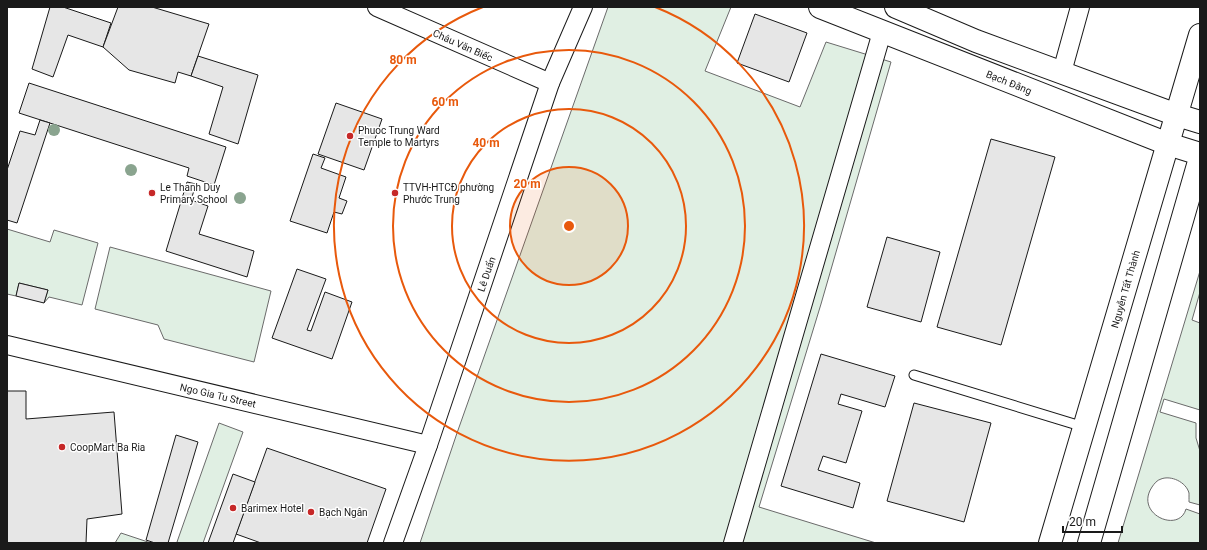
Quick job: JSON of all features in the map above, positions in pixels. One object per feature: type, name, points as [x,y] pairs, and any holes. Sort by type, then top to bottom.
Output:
[{"type":"main road","name":"Bạch Đằng","points":[[820,7],[1168,144],[1200,154]]},
{"type":"main road","points":[[896,7],[976,41],[1177,115],[1200,122]]},
{"type":"main road","name":"Nguyễn Tất Thành","points":[[1050,543],[1200,35]]},
{"type":"main road","points":[[1089,543],[1200,158]]},
{"type":"street","name":"Châu Văn Biếc","points":[[377,7],[550,83]]},
{"type":"street","name":"Lê Duẩn","points":[[393,543],[428,445],[550,83],[583,7]]},
{"type":"street","points":[[1062,72],[1080,7]]},
{"type":"street","points":[[733,543],[882,32]]},
{"type":"street","name":"Ngo Gia Tu Street","points":[[7,345],[428,445]]},
{"type":"lane","points":[[914,375],[1084,427]]},
{"type":"green space","points":[[608,7],[731,7],[705,71],[800,107],[826,42],[891,62],[821,304],[759,507],[876,543],[420,543],[457,433]]},
{"type":"green space","points":[[7,229],[50,242],[54,230],[98,243],[82,305],[49,297],[44,303],[48,290],[19,283],[16,296],[7,294]]},
{"type":"green space","points":[[110,247],[271,291],[254,362],[164,339],[158,325],[95,309]]},
{"type":"green space","points":[[1200,271],[1200,292],[1192,320],[1200,323],[1200,410],[1164,399],[1160,412],[1196,423],[1196,438],[1200,451],[1200,505],[1189,502],[1189,493],[1185,486],[1178,480],[1169,478],[1157,481],[1152,487],[1148,497],[1149,505],[1153,512],[1160,518],[1175,520],[1182,516],[1186,509],[1200,514],[1200,543],[1118,543]]},
{"type":"green space","points":[[219,423],[243,432],[203,543],[177,542]]},
{"type":"green space","points":[[121,533],[151,543],[115,543]]},
{"type":"building","points":[[50,7],[63,7],[111,23],[103,47],[68,35],[53,77],[32,69]]},
{"type":"building","points":[[118,7],[152,7],[209,24],[191,76],[178,72],[175,83],[129,70],[103,47]]},
{"type":"building","points":[[755,14],[807,33],[789,82],[737,63]]},
{"type":"building","points":[[198,56],[258,75],[238,144],[209,134],[223,87],[191,76]]},
{"type":"building","points":[[29,83],[226,147],[214,185],[187,176],[189,168],[19,113]]},
{"type":"building","name":"Phuoc Trung Ward Temple to Martyrs","points":[[336,103],[382,119],[364,170],[318,154]]},
{"type":"building","points":[[40,120],[50,123],[17,223],[7,220],[7,170],[20,131],[35,135]]},
{"type":"building","points":[[991,139],[1055,157],[1001,345],[937,327]]},
{"type":"building","points":[[313,154],[325,158],[321,168],[346,177],[339,198],[347,201],[342,214],[334,212],[327,233],[290,221]]},
{"type":"building","points":[[187,182],[196,184],[191,200],[208,206],[199,234],[254,251],[247,277],[166,251]]},
{"type":"building","points":[[887,237],[940,252],[921,322],[867,307]]},
{"type":"building","points":[[297,269],[326,279],[307,330],[311,331],[325,292],[352,302],[332,359],[272,338]]},
{"type":"building","points":[[19,283],[48,290],[44,303],[16,296]]},
{"type":"building","points":[[821,354],[895,376],[885,407],[841,394],[838,404],[862,411],[846,463],[823,456],[818,470],[860,483],[853,508],[781,486]]},
{"type":"building","name":"CoopMart Ba Ria","points":[[7,391],[26,391],[26,419],[114,412],[122,514],[87,519],[86,543],[7,543]]},
{"type":"building","points":[[914,403],[991,423],[964,522],[887,501]]},
{"type":"building","points":[[176,435],[198,442],[168,543],[155,543],[146,540]]},
{"type":"building","name":"Bạch Ngân","points":[[267,448],[386,489],[367,543],[261,543],[236,534]]},
{"type":"building","name":"Barimex Hotel","points":[[233,474],[255,482],[233,543],[208,543]]},
{"type":"place","name":"Phuoc Trung Ward Temple to Martyrs","points":[[350,136]]},
{"type":"place","name":"Le Thanh Duy Primary School","points":[[152,193]]},
{"type":"place","name":"TTVH-HTCĐ phường Phước Trung","points":[[395,193]]},
{"type":"place","name":"CoopMart Ba Ria","points":[[62,447]]},
{"type":"place","name":"Barimex Hotel","points":[[233,508]]},
{"type":"place","name":"Bạch Ngân","points":[[311,512]]}]
